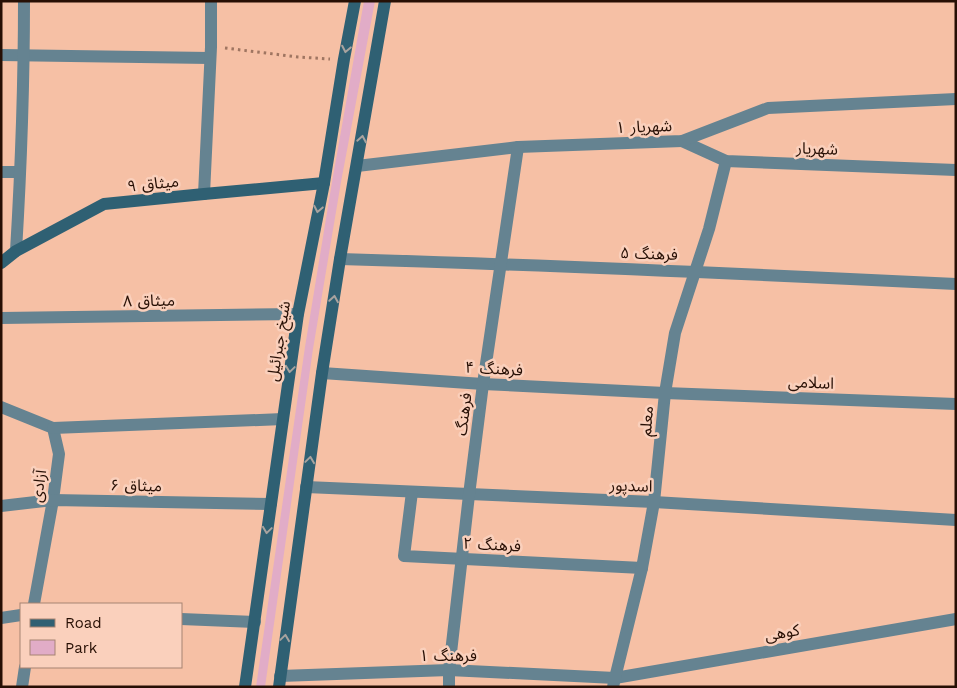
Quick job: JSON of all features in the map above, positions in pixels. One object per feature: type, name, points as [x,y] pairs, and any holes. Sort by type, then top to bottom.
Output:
[{"type":"street","points":[[16,251],[24,56],[24,1]]},
{"type":"street","points":[[204,194],[211,1]]},
{"type":"street","name":"شیخ جبرائیل","points":[[245,687],[298,314],[324,183],[355,1]]},
{"type":"street","points":[[280,681],[322,373],[340,259],[386,1]]},
{"type":"street","points":[[1,56],[210,52]]},
{"type":"street","name":"شهریار ۱","points":[[357,166],[518,147],[682,142],[768,108],[956,98]]},
{"type":"street","name":"شهریار","points":[[682,142],[726,161],[956,170]]},
{"type":"street","name":"فرهنگ","points":[[449,687],[469,495],[483,384],[518,147]]},
{"type":"street","name":"معلم","points":[[614,682],[642,568],[654,502],[665,392],[675,333],[709,229],[726,161]]},
{"type":"street","points":[[1,172],[20,172]]},
{"type":"street","name":"میثاق ۹","points":[[1,263],[16,251],[104,204],[324,183]]},
{"type":"street","name":"فرهنگ ۵","points":[[340,259],[501,263],[956,284]]},
{"type":"street","name":"میثاق ۸","points":[[1,318],[298,314]]},
{"type":"street","name":"فرهنگ ۴","points":[[322,373],[483,384],[665,392]]},
{"type":"street","name":"اسلامی","points":[[665,392],[956,404]]},
{"type":"street","points":[[1,407],[53,428],[282,419]]},
{"type":"street","name":"آزادی","points":[[34,603],[53,500],[59,454],[53,428]]},
{"type":"street","name":"اسدپور","points":[[306,487],[654,502],[956,520]]},
{"type":"street","name":"فرهنگ ۲","points":[[412,492],[404,556],[642,568]]},
{"type":"street","name":"میثاق ۶","points":[[1,506],[53,500],[270,504]]},
{"type":"street","points":[[1,618],[20,616]]},
{"type":"street","points":[[182,619],[255,622]]},
{"type":"street","name":"کوهی","points":[[614,682],[956,619]]},
{"type":"street","points":[[22,687],[25,668]]},
{"type":"street","name":"فرهنگ ۱","points":[[280,681],[450,670],[614,682]]},
{"type":"path","points":[[210,52],[344,59]]},
{"type":"green space","points":[[364,1],[375,1],[341,182],[313,349],[265,687],[256,687],[305,347]]}]
